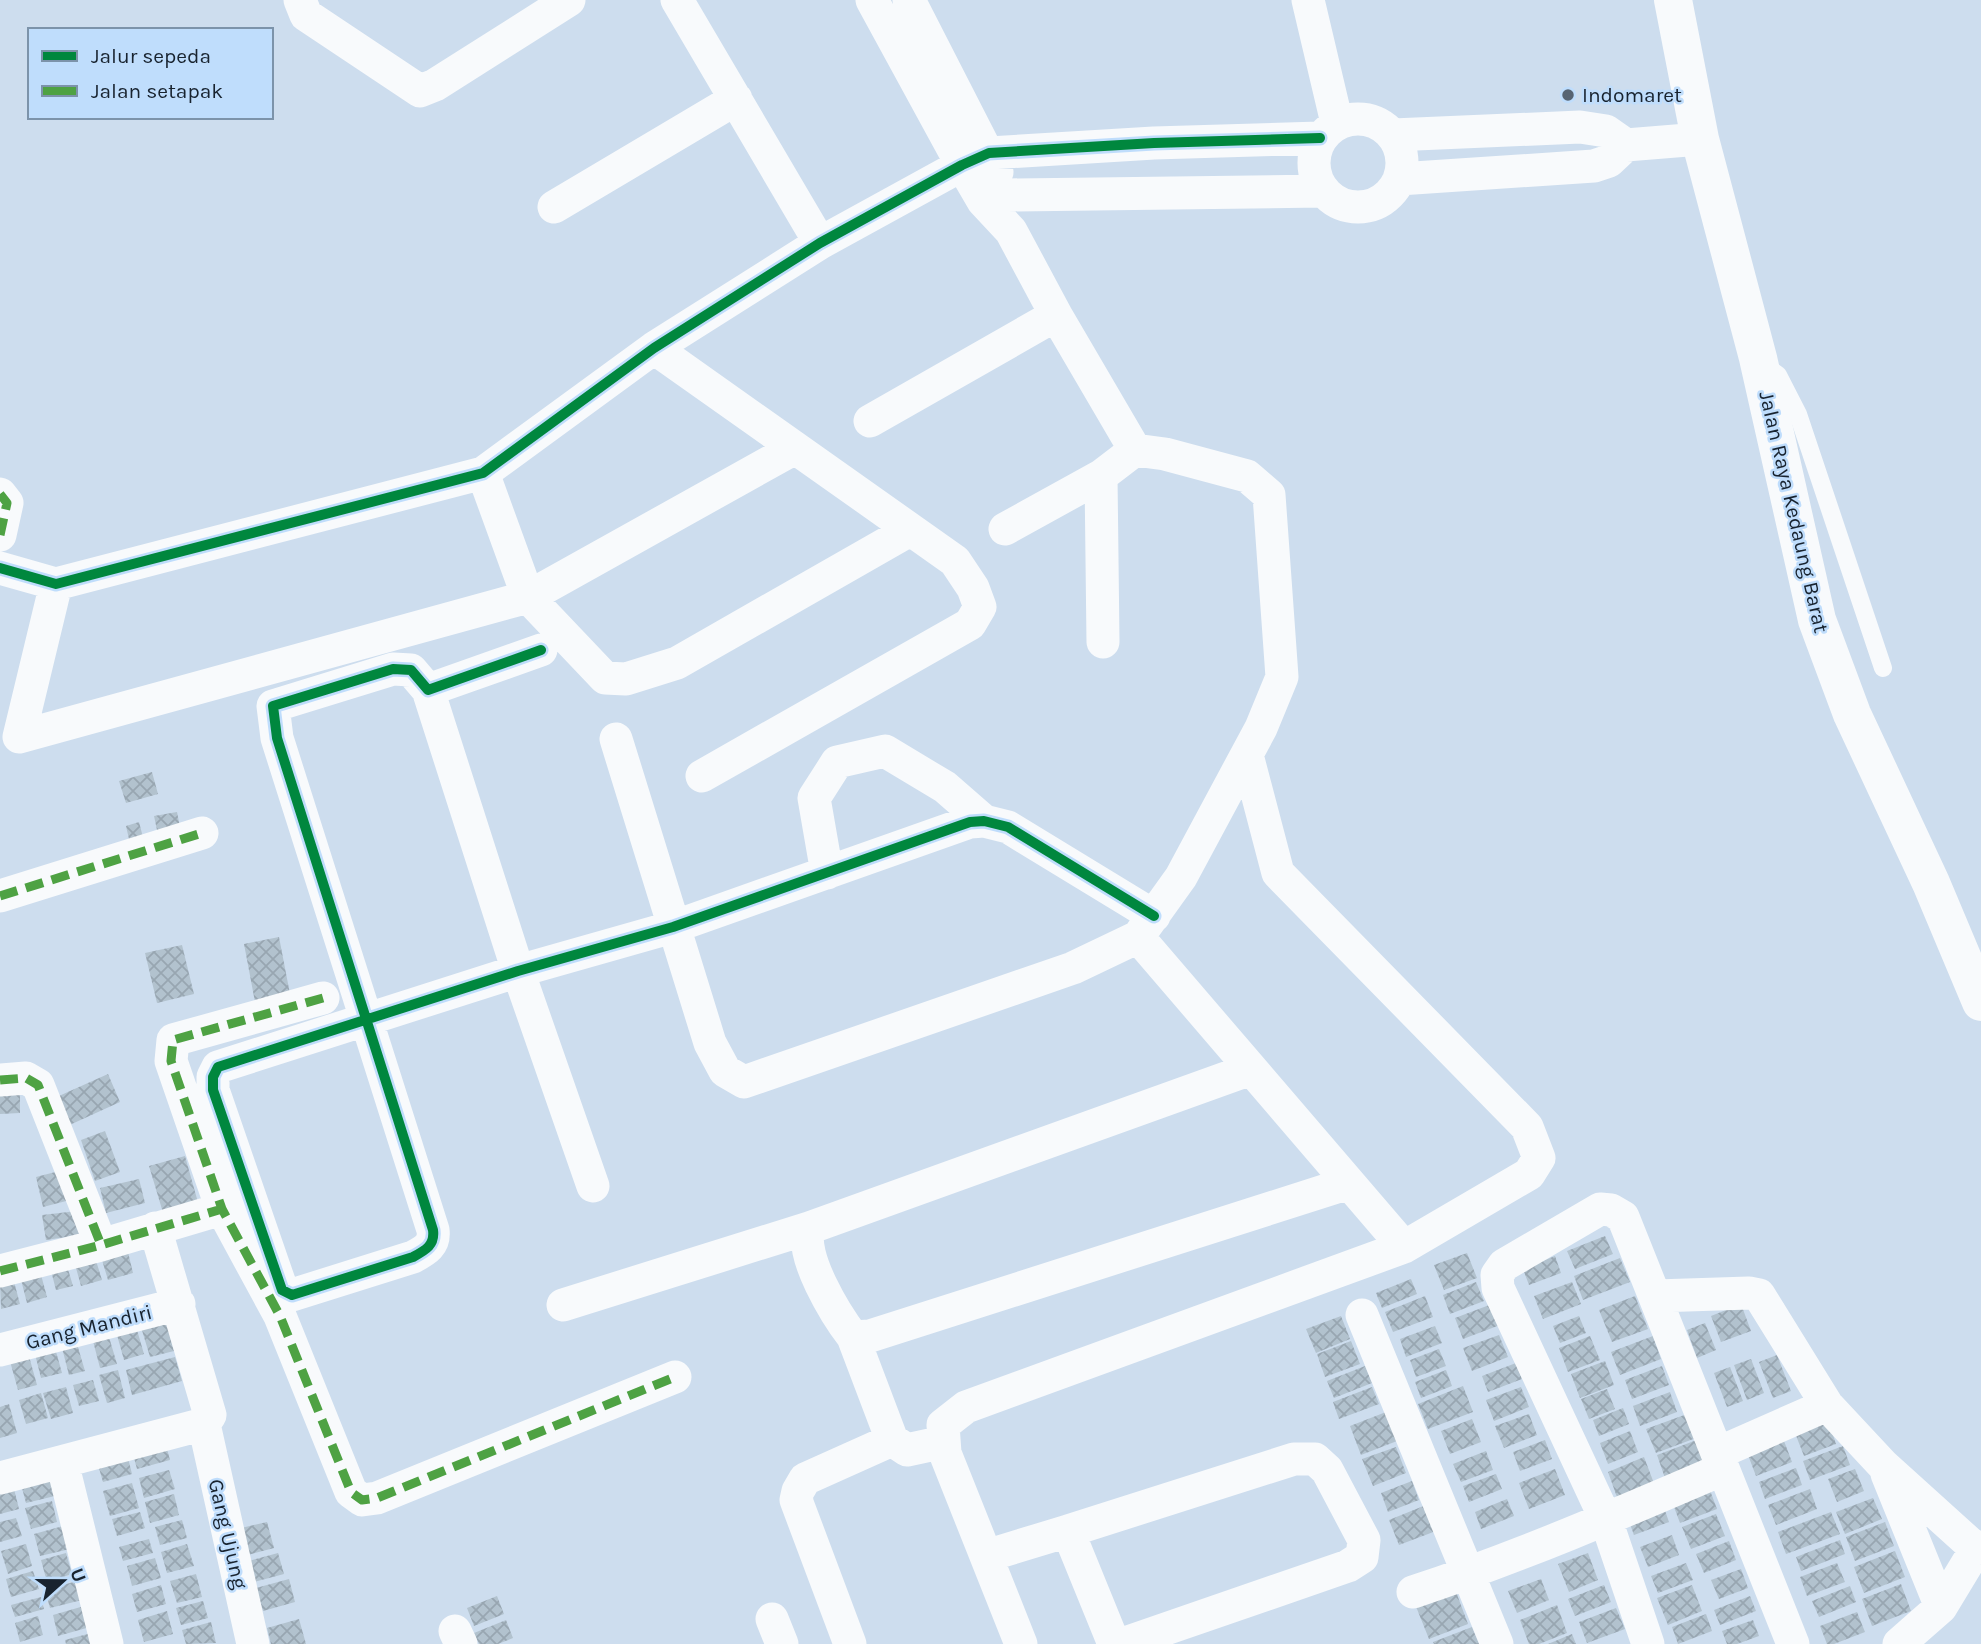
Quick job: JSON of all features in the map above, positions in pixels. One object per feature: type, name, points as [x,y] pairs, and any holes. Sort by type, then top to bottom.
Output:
[{"type":"street","points":[[300,0],[306,15],[420,90],[435,85],[569,0]]},
{"type":"street","points":[[677,0],[820,243]]},
{"type":"street","points":[[872,0],[975,159],[1056,315],[1135,450]]},
{"type":"street","points":[[909,0],[975,159]]},
{"type":"street","points":[[0,568],[56,584],[483,473],[654,348],[820,243],[975,159],[1059,149],[1329,130],[1352,118],[1367,119],[1381,125],[1393,135],[1400,149],[1402,165],[1399,179],[1391,193],[1379,202],[1364,208],[1341,204],[1322,191],[1314,174],[1313,156],[1329,130],[1308,0]]},
{"type":"street","name":"Jalan Raya Kedaung Barat","points":[[1673,0],[1700,139],[1758,358],[1817,620],[1852,714],[1931,883],[1981,1002]]},
{"type":"street","points":[[554,207],[736,99]]},
{"type":"street","points":[[1393,135],[1580,127],[1606,131],[1626,145]]},
{"type":"street","points":[[1399,179],[1594,166],[1609,161],[1626,145],[1700,139]]},
{"type":"street","points":[[1059,149],[1066,194]]},
{"type":"street","points":[[996,198],[1066,194],[1322,191]]},
{"type":"street","points":[[870,421],[1056,315]]},
{"type":"street","points":[[654,348],[955,561],[973,588],[980,607],[971,624],[702,776]]},
{"type":"street","points":[[56,584],[19,737],[528,597],[795,448]]},
{"type":"street","points":[[616,739],[710,1043],[725,1071],[744,1082],[1073,968],[1146,926],[1181,877],[1259,731],[1282,677],[1269,495],[1247,476],[1165,454],[1135,450],[1101,476],[1005,528]]},
{"type":"street","points":[[483,473],[528,597],[605,678],[626,679],[677,663],[910,530]]},
{"type":"street","points":[[1101,476],[1103,642]]},
{"type":"street","points":[[0,494],[8,503],[0,535]]},
{"type":"street","points":[[428,690],[541,650]]},
{"type":"street","points":[[593,1186],[517,971],[428,690],[411,670],[393,669],[273,706],[277,738],[367,1020],[434,1238],[426,1250],[413,1257],[292,1295],[282,1290],[213,1090],[212,1077],[218,1067],[367,1020],[517,971],[673,927],[950,828],[984,821]]},
{"type":"street","points":[[1021,1644],[945,1453],[943,1424],[966,1407],[1404,1247],[1529,1174],[1539,1158],[1527,1127],[1278,873],[1259,731]]},
{"type":"street","points":[[827,873],[814,798],[837,762],[885,751],[944,788],[984,821],[1008,827],[1146,926],[1251,1069],[1404,1247]]},
{"type":"street","points":[[0,896],[202,833]]},
{"type":"street","points":[[323,998],[173,1040],[171,1061],[222,1209],[280,1316],[351,1492],[362,1500],[377,1498],[675,1377]]},
{"type":"street","points":[[564,1305],[809,1228],[1251,1069]]},
{"type":"street","points":[[0,1080],[26,1078],[38,1085],[101,1245]]},
{"type":"street","points":[[853,1337],[870,1336],[1349,1183]]},
{"type":"street","points":[[0,1271],[101,1245],[222,1209]]},
{"type":"street","points":[[1648,1644],[1605,1520],[1498,1288],[1497,1275],[1504,1265],[1600,1209],[1611,1210],[1623,1217],[1793,1644]]},
{"type":"street","name":"Gang Ujung","points":[[155,1228],[210,1415],[204,1424],[253,1644]]},
{"type":"street","points":[[809,1228],[806,1237],[810,1259],[842,1323],[853,1337],[892,1440],[907,1450],[944,1443]]},
{"type":"street","points":[[1656,1296],[1759,1295],[1827,1405],[1883,1465],[1978,1548],[1941,1607],[1899,1644]]},
{"type":"street","name":"Gang Mandiri","points":[[0,1350],[178,1304]]},
{"type":"street","points":[[1362,1315],[1497,1644]]},
{"type":"street","points":[[1413,1592],[1469,1574],[1605,1520],[1827,1405]]},
{"type":"street","points":[[0,1478],[204,1424]]},
{"type":"street","points":[[850,1644],[796,1500],[797,1490],[805,1479],[892,1440]]},
{"type":"street","points":[[986,1556],[1294,1459],[1315,1459],[1327,1470],[1364,1541],[1362,1557],[1348,1566],[1122,1644]]},
{"type":"street","points":[[62,1462],[107,1644]]},
{"type":"street","points":[[1883,1465],[1941,1607]]},
{"type":"street","points":[[1069,1531],[1114,1644]]},
{"type":"lane","points":[[1758,358],[1778,376],[1798,414],[1883,668]]},
{"type":"building","points":[[152,772],[158,794],[126,803],[119,781]]},
{"type":"building","points":[[177,812],[180,827],[157,830],[154,816]]},
{"type":"building","points":[[139,822],[145,845],[131,848],[126,826]]},
{"type":"building","points":[[279,937],[290,994],[255,1002],[244,944]]},
{"type":"building","points":[[182,945],[194,994],[157,1003],[145,953]]},
{"type":"building","points":[[108,1074],[120,1102],[63,1128],[50,1100]]},
{"type":"building","points":[[20,1086],[20,1113],[0,1114],[0,1087]]},
{"type":"building","points":[[105,1131],[120,1172],[95,1181],[81,1140]]},
{"type":"building","points":[[185,1156],[199,1206],[164,1216],[149,1166]]},
{"type":"building","points":[[63,1170],[70,1200],[43,1207],[36,1177]]},
{"type":"building","points":[[139,1179],[145,1203],[106,1213],[100,1188]]},
{"type":"building","points":[[77,1211],[80,1235],[46,1240],[42,1215]]},
{"type":"building","points":[[1605,1236],[1613,1254],[1575,1269],[1567,1251]]},
{"type":"building","points":[[93,1251],[102,1280],[81,1286],[73,1257]]},
{"type":"building","points":[[128,1252],[133,1273],[108,1280],[102,1260]]},
{"type":"building","points":[[1467,1253],[1477,1278],[1444,1290],[1434,1265]]},
{"type":"building","points":[[1555,1256],[1561,1273],[1529,1285],[1523,1269]]},
{"type":"building","points":[[1620,1258],[1630,1282],[1583,1300],[1574,1276]]},
{"type":"building","points":[[65,1259],[73,1286],[56,1290],[49,1263]]},
{"type":"building","points":[[40,1271],[47,1297],[27,1303],[20,1276]]},
{"type":"building","points":[[13,1278],[20,1304],[1,1309],[0,1281]]},
{"type":"building","points":[[1411,1279],[1417,1294],[1382,1308],[1376,1293]]},
{"type":"building","points":[[1476,1282],[1484,1301],[1450,1314],[1443,1295]]},
{"type":"building","points":[[1572,1282],[1581,1304],[1543,1319],[1534,1296]]},
{"type":"building","points":[[1425,1296],[1433,1317],[1393,1332],[1385,1312]]},
{"type":"building","points":[[1635,1296],[1648,1329],[1612,1342],[1599,1310]]},
{"type":"building","points":[[1492,1304],[1500,1325],[1463,1339],[1455,1318]]},
{"type":"building","points":[[1741,1304],[1751,1331],[1721,1342],[1711,1316]]},
{"type":"building","points":[[1341,1316],[1350,1339],[1316,1353],[1306,1329]]},
{"type":"building","points":[[1579,1316],[1586,1333],[1560,1343],[1553,1326]]},
{"type":"building","points":[[166,1320],[174,1351],[150,1357],[141,1327]]},
{"type":"building","points":[[1705,1323],[1716,1350],[1697,1358],[1687,1330]]},
{"type":"building","points":[[1435,1326],[1442,1343],[1406,1357],[1400,1339]]},
{"type":"building","points":[[137,1330],[144,1354],[124,1360],[117,1335]]},
{"type":"building","points":[[1499,1335],[1508,1357],[1472,1371],[1463,1348]]},
{"type":"building","points":[[1590,1336],[1600,1360],[1568,1372],[1559,1348]]},
{"type":"building","points":[[1653,1336],[1661,1359],[1620,1375],[1611,1352]]},
{"type":"building","points":[[109,1337],[117,1364],[100,1368],[93,1341]]},
{"type":"building","points":[[1351,1341],[1360,1364],[1325,1377],[1317,1354]]},
{"type":"building","points":[[77,1344],[85,1371],[69,1375],[62,1348]]},
{"type":"building","points":[[55,1348],[62,1373],[41,1378],[35,1354]]},
{"type":"building","points":[[27,1349],[37,1385],[18,1390],[8,1354]]},
{"type":"building","points":[[1439,1349],[1446,1366],[1416,1377],[1410,1360]]},
{"type":"building","points":[[1777,1355],[1791,1391],[1773,1398],[1759,1362]]},
{"type":"building","points":[[175,1357],[182,1381],[132,1395],[126,1370]]},
{"type":"building","points":[[1751,1359],[1764,1393],[1747,1400],[1734,1365]]},
{"type":"building","points":[[1605,1361],[1614,1385],[1580,1398],[1571,1374]]},
{"type":"building","points":[[1516,1363],[1522,1379],[1488,1392],[1482,1376]]},
{"type":"building","points":[[1365,1366],[1372,1383],[1334,1398],[1327,1381]]},
{"type":"building","points":[[1662,1366],[1669,1385],[1632,1399],[1625,1380]]},
{"type":"building","points":[[1730,1367],[1743,1401],[1727,1407],[1714,1373]]},
{"type":"building","points":[[118,1370],[125,1398],[107,1403],[99,1375]]},
{"type":"building","points":[[1446,1370],[1452,1386],[1421,1398],[1415,1382]]},
{"type":"building","points":[[93,1380],[99,1401],[79,1406],[73,1385]]},
{"type":"building","points":[[1463,1386],[1473,1412],[1428,1429],[1418,1404]]},
{"type":"building","points":[[66,1387],[73,1413],[51,1419],[43,1393]]},
{"type":"building","points":[[1372,1387],[1379,1404],[1339,1419],[1333,1402]]},
{"type":"building","points":[[1521,1387],[1529,1407],[1494,1421],[1486,1400]]},
{"type":"building","points":[[1607,1389],[1615,1409],[1589,1419],[1581,1399]]},
{"type":"building","points":[[1670,1392],[1677,1412],[1640,1426],[1633,1406]]},
{"type":"building","points":[[41,1393],[48,1418],[26,1424],[19,1400]]},
{"type":"building","points":[[9,1404],[17,1433],[0,1438],[0,1407]]},
{"type":"building","points":[[1623,1408],[1629,1424],[1599,1436],[1593,1420]]},
{"type":"building","points":[[1386,1412],[1397,1441],[1361,1455],[1350,1426]]},
{"type":"building","points":[[1529,1414],[1537,1435],[1504,1448],[1495,1426]]},
{"type":"building","points":[[1687,1414],[1696,1438],[1656,1453],[1646,1429]]},
{"type":"building","points":[[1472,1419],[1481,1442],[1450,1454],[1441,1431]]},
{"type":"building","points":[[1828,1420],[1836,1444],[1804,1456],[1795,1433]]},
{"type":"building","points":[[1630,1431],[1638,1452],[1608,1464],[1600,1443]]},
{"type":"building","points":[[164,1438],[170,1460],[137,1469],[131,1447]]},
{"type":"building","points":[[1702,1438],[1711,1464],[1666,1481],[1657,1455]]},
{"type":"building","points":[[1545,1440],[1552,1459],[1520,1471],[1513,1452]]},
{"type":"building","points":[[1784,1441],[1792,1462],[1756,1476],[1748,1455]]},
{"type":"building","points":[[1843,1446],[1850,1465],[1810,1480],[1803,1461]]},
{"type":"building","points":[[1396,1447],[1406,1473],[1373,1486],[1362,1459]]},
{"type":"building","points":[[126,1450],[132,1474],[103,1482],[96,1458]]},
{"type":"building","points":[[1486,1451],[1493,1470],[1461,1482],[1453,1464]]},
{"type":"building","points":[[1644,1457],[1655,1486],[1618,1500],[1608,1472]]},
{"type":"building","points":[[1796,1468],[1802,1485],[1765,1499],[1759,1482]]},
{"type":"building","points":[[1555,1469],[1565,1495],[1529,1509],[1519,1483]]},
{"type":"building","points":[[1855,1469],[1864,1491],[1837,1502],[1828,1479]]},
{"type":"building","points":[[169,1470],[175,1489],[144,1498],[139,1478]]},
{"type":"building","points":[[1496,1474],[1502,1489],[1469,1502],[1463,1486]]},
{"type":"building","points":[[55,1479],[59,1495],[26,1503],[22,1488]]},
{"type":"building","points":[[1412,1481],[1419,1500],[1388,1512],[1381,1493]]},
{"type":"building","points":[[132,1483],[139,1508],[110,1516],[103,1491]]},
{"type":"building","points":[[13,1485],[19,1509],[0,1514],[0,1488]]},
{"type":"building","points":[[1708,1485],[1717,1509],[1680,1523],[1671,1499]]},
{"type":"building","points":[[1810,1489],[1817,1509],[1776,1525],[1768,1505]]},
{"type":"building","points":[[174,1494],[179,1515],[150,1523],[145,1502]]},
{"type":"building","points":[[1873,1498],[1882,1519],[1845,1534],[1836,1512]]},
{"type":"building","points":[[1507,1499],[1514,1516],[1481,1529],[1475,1512]]},
{"type":"building","points":[[52,1501],[57,1522],[31,1529],[25,1508]]},
{"type":"building","points":[[1662,1502],[1669,1522],[1634,1535],[1627,1516]]},
{"type":"building","points":[[1426,1505],[1436,1531],[1399,1545],[1389,1520]]},
{"type":"building","points":[[140,1512],[145,1528],[117,1536],[112,1519]]},
{"type":"building","points":[[1831,1512],[1840,1534],[1786,1554],[1778,1532]]},
{"type":"building","points":[[1716,1514],[1725,1536],[1691,1549],[1682,1527]]},
{"type":"building","points":[[16,1518],[22,1536],[0,1542],[0,1522]]},
{"type":"building","points":[[182,1520],[187,1538],[160,1545],[155,1527]]},
{"type":"building","points":[[267,1522],[274,1548],[244,1556],[237,1529]]},
{"type":"building","points":[[1885,1522],[1894,1546],[1855,1561],[1846,1537]]},
{"type":"building","points":[[63,1526],[70,1549],[40,1556],[34,1534]]},
{"type":"building","points":[[1672,1535],[1679,1555],[1648,1567],[1640,1547]]},
{"type":"building","points":[[149,1539],[153,1553],[123,1561],[119,1547]]},
{"type":"building","points":[[1840,1540],[1845,1554],[1801,1571],[1796,1557]]},
{"type":"building","points":[[1729,1541],[1736,1560],[1704,1573],[1696,1554]]},
{"type":"building","points":[[26,1544],[32,1566],[8,1574],[1,1551]]},
{"type":"building","points":[[187,1544],[194,1566],[167,1573],[161,1552]]},
{"type":"building","points":[[1895,1551],[1905,1577],[1864,1593],[1854,1567]]},
{"type":"building","points":[[66,1553],[72,1574],[47,1582],[41,1560]]},
{"type":"building","points":[[278,1553],[284,1574],[250,1583],[245,1562]]},
{"type":"building","points":[[1588,1553],[1598,1580],[1569,1592],[1558,1564]]},
{"type":"building","points":[[155,1558],[161,1578],[132,1586],[127,1566]]},
{"type":"building","points":[[1686,1563],[1693,1580],[1658,1593],[1651,1576]]},
{"type":"building","points":[[1837,1563],[1845,1582],[1807,1596],[1800,1577]]},
{"type":"building","points":[[1741,1569],[1748,1588],[1719,1599],[1711,1580]]},
{"type":"building","points":[[33,1571],[39,1589],[11,1597],[6,1579]]},
{"type":"building","points":[[196,1574],[202,1597],[177,1603],[170,1581]]},
{"type":"building","points":[[289,1579],[295,1602],[263,1611],[256,1588]]},
{"type":"building","points":[[1541,1579],[1549,1600],[1517,1613],[1508,1591]]},
{"type":"building","points":[[77,1581],[82,1600],[50,1608],[45,1590]]},
{"type":"building","points":[[1901,1584],[1911,1611],[1872,1626],[1862,1599]]},
{"type":"building","points":[[161,1585],[166,1604],[137,1612],[132,1594]]},
{"type":"building","points":[[1604,1585],[1611,1602],[1575,1616],[1568,1599]]},
{"type":"building","points":[[1692,1585],[1702,1611],[1668,1625],[1657,1598]]},
{"type":"building","points":[[1850,1586],[1856,1602],[1819,1617],[1812,1601]]},
{"type":"building","points":[[1455,1589],[1468,1624],[1429,1639],[1415,1604]]},
{"type":"building","points":[[497,1596],[504,1614],[474,1626],[467,1608]]},
{"type":"building","points":[[1750,1596],[1756,1611],[1720,1625],[1714,1610]]},
{"type":"building","points":[[41,1597],[44,1609],[15,1617],[11,1605]]},
{"type":"building","points":[[203,1601],[208,1618],[181,1625],[176,1608]]},
{"type":"building","points":[[1557,1605],[1567,1633],[1539,1644],[1529,1644],[1520,1620]]},
{"type":"building","points":[[84,1606],[90,1627],[58,1636],[53,1615]]},
{"type":"building","points":[[1616,1608],[1625,1629],[1587,1643],[1579,1622]]},
{"type":"building","points":[[167,1611],[173,1634],[144,1642],[138,1620]]},
{"type":"building","points":[[1857,1612],[1865,1632],[1834,1644],[1827,1644],[1820,1626]]},
{"type":"building","points":[[1706,1614],[1712,1631],[1678,1644],[1672,1627]]},
{"type":"building","points":[[38,1616],[43,1635],[20,1642],[15,1623]]},
{"type":"building","points":[[299,1619],[306,1644],[271,1644],[267,1628]]},
{"type":"building","points":[[506,1620],[513,1638],[498,1644],[479,1644],[474,1633]]},
{"type":"building","points":[[1753,1620],[1759,1636],[1737,1644],[1727,1644],[1722,1631]]},
{"type":"building","points":[[211,1622],[216,1643],[186,1644],[182,1630]]},
{"type":"building","points":[[1472,1627],[1479,1644],[1433,1642]]},
{"type":"building","points":[[95,1632],[99,1644],[66,1644],[65,1640]]},
{"type":"building","points":[[1572,1634],[1576,1644],[1548,1644]]},
{"type":"marked path","points":[[0,494],[7,503],[0,535]]},
{"type":"marked path","points":[[0,896],[202,833]]},
{"type":"marked path","points":[[323,998],[173,1040],[171,1061],[222,1209],[280,1316],[351,1492],[362,1500],[377,1498],[675,1377]]},
{"type":"marked path","points":[[0,1080],[26,1078],[38,1085],[101,1245]]},
{"type":"marked path","points":[[0,1271],[101,1245],[222,1209]]},
{"type":"cycle path","points":[[0,568],[56,584],[483,473],[654,348],[820,243],[989,153],[1154,143],[1320,138]]},
{"type":"cycle path","points":[[541,650],[428,690],[411,670],[393,669],[273,706],[277,738],[433,1230],[433,1240],[429,1246],[413,1257],[292,1295],[282,1290],[213,1090],[213,1077],[218,1067],[518,971],[673,927],[970,822],[984,821],[1008,827],[1154,916]]},
{"type":"place","name":"Indomaret","points":[[1568,95]]}]
